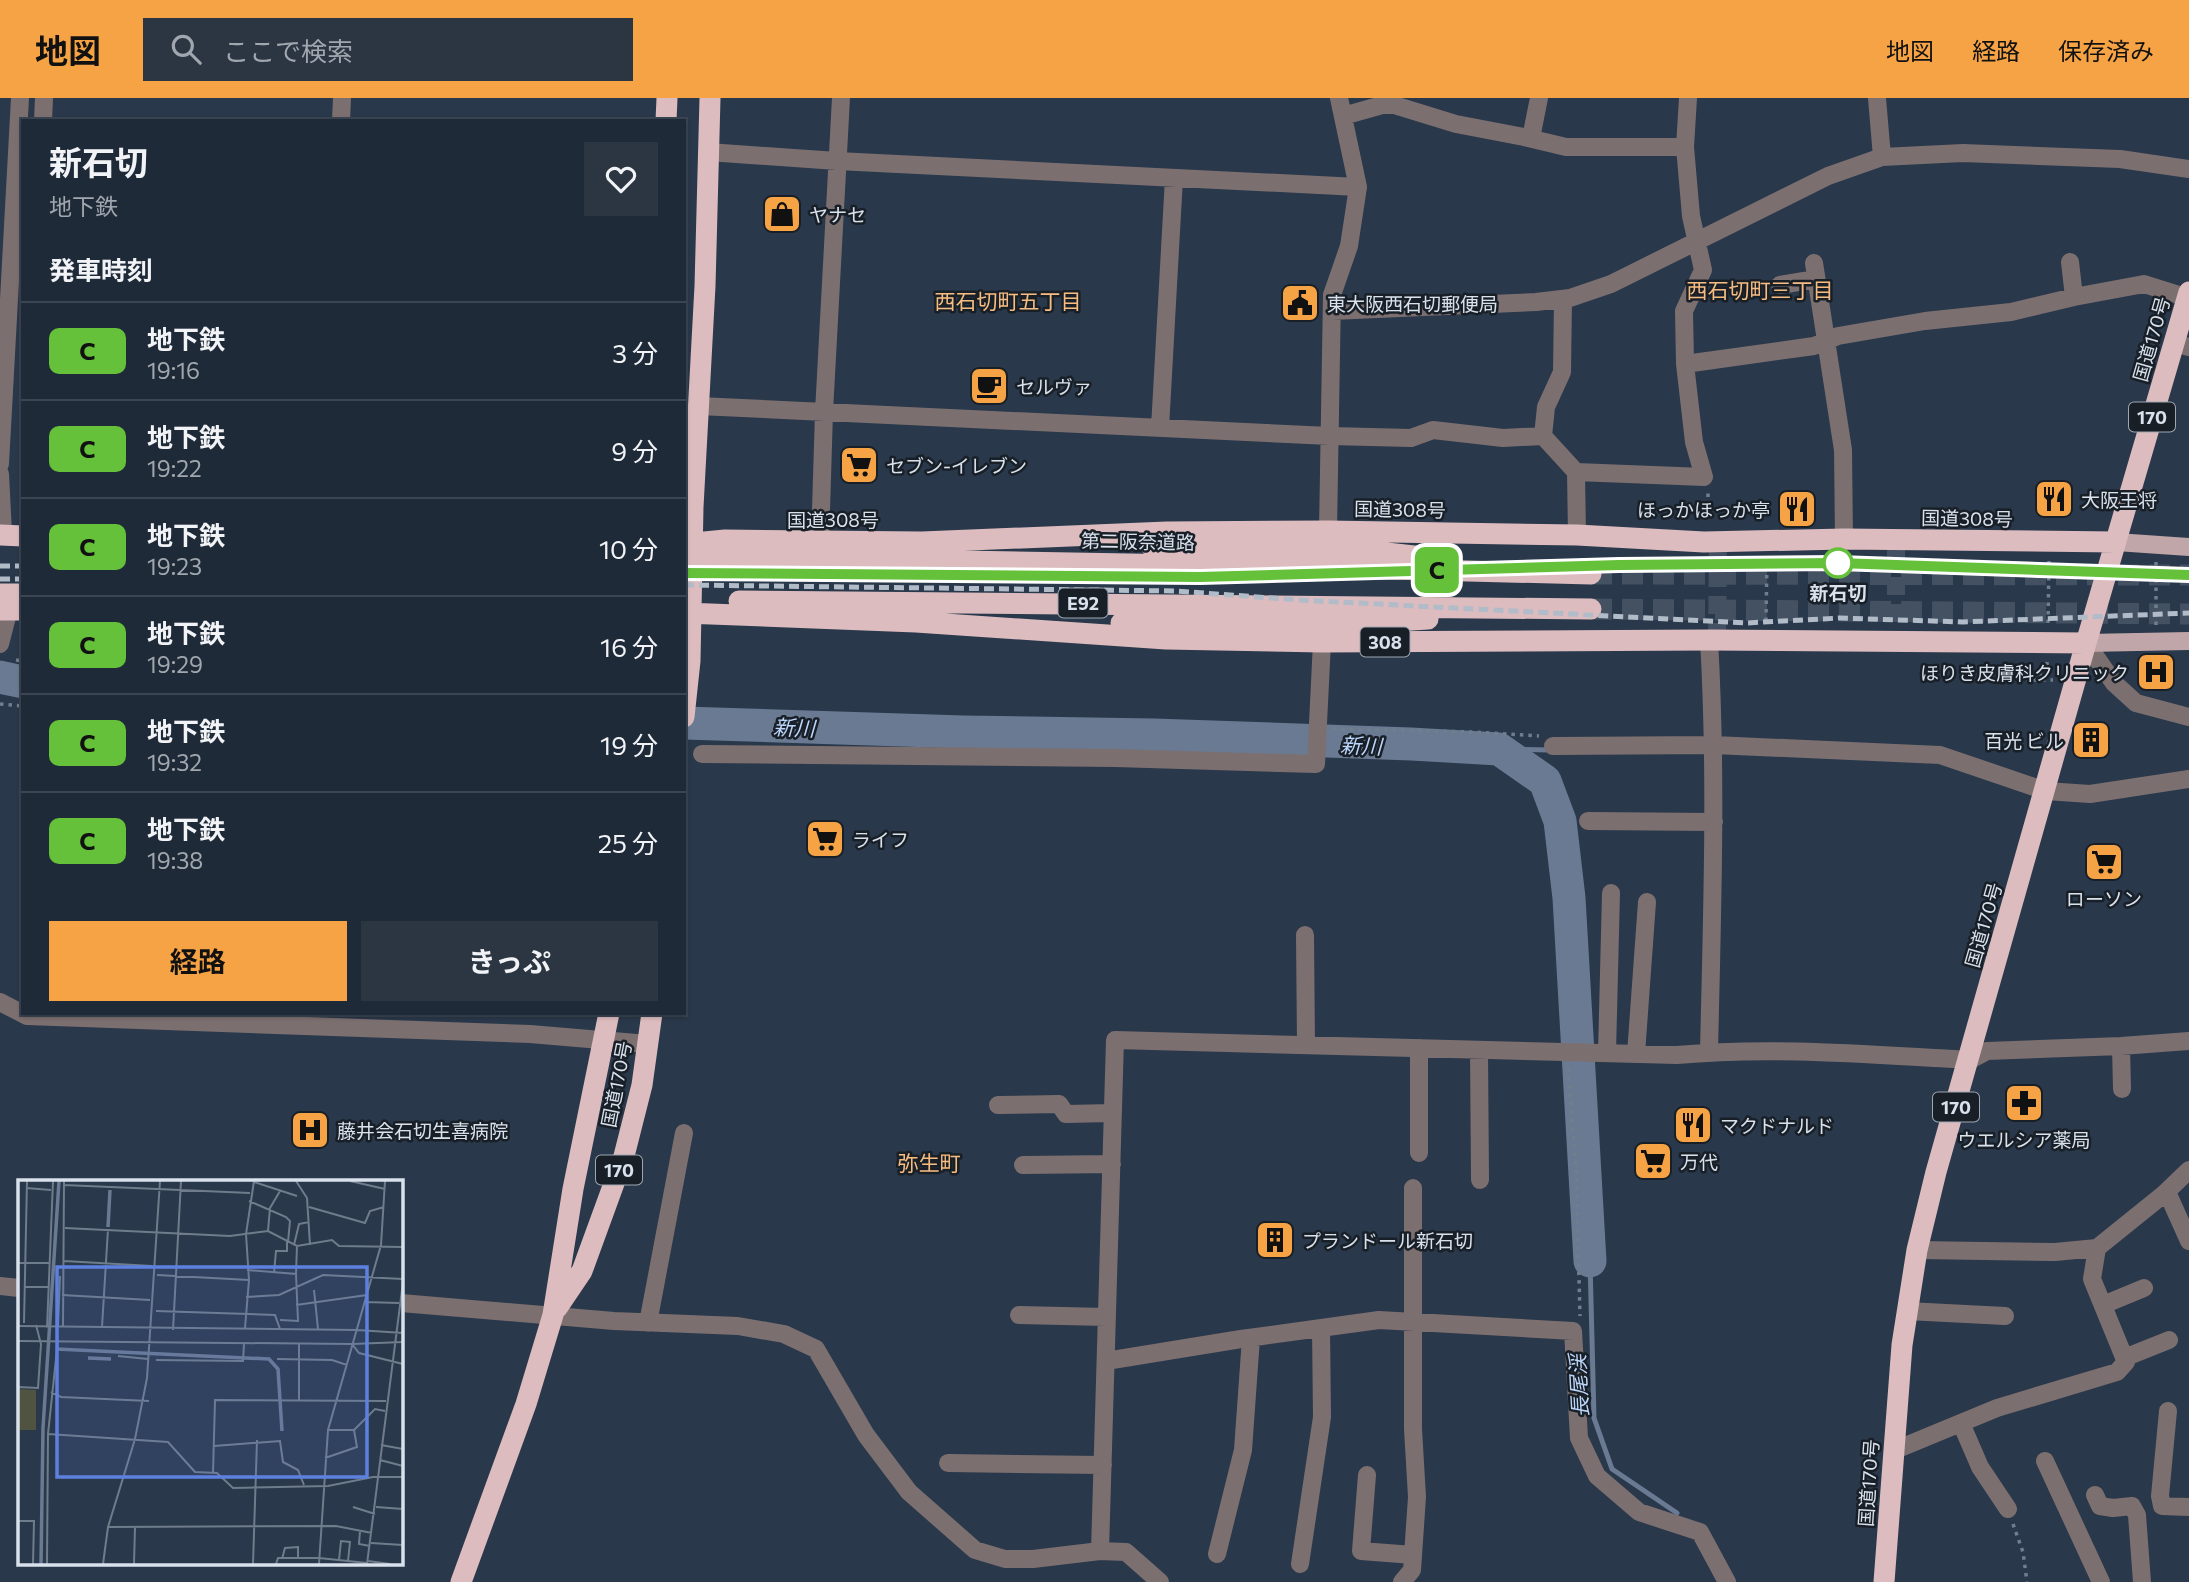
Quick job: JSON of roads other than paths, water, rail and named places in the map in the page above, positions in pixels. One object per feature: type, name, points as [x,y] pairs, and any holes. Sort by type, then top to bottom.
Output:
[{"type":"highway","points":[[666,119],[667,98]]},
{"type":"highway","points":[[686,609],[686,550],[699,406],[710,98]]},
{"type":"highway","name":"国道170号","points":[[1884,1582],[1902,1345],[1917,1250],[1936,1172],[1970,1060],[2086,643],[2116,542],[2182,345],[2188,295]]},
{"type":"highway","name":"国道308号","points":[[686,550],[725,540],[922,542],[1167,532],[1328,531],[1577,535],[1704,542],[1844,539],[1896,545],[2116,542]]},
{"type":"highway","name":"第二阪奈道路","points":[[686,550],[1591,574],[1350,549],[922,542]]},
{"type":"highway","points":[[9,609],[21,596]]},
{"type":"highway","name":"E92","points":[[686,609],[1349,605],[1591,609],[1349,624],[916,622]]},
{"type":"highway","name":"308","points":[[686,609],[1166,639],[1321,642],[1709,640],[1897,634],[2086,643]]},
{"type":"highway","name":"国道170号","points":[[461,1582],[526,1404],[553,1315],[573,1189],[609,1015]]},
{"type":"highway","name":"国道170号","points":[[553,1315],[582,1271],[607,1205],[642,1084],[652,1015]]},
{"type":"main road","points":[[2116,542],[2189,547]]},
{"type":"main road","points":[[2086,643],[2189,641]]},
{"type":"street","points":[[0,464],[20,98]]},
{"type":"street","points":[[43,119],[44,98]]},
{"type":"street","points":[[341,119],[342,98]]},
{"type":"street","points":[[820,543],[824,412],[841,98]]},
{"type":"street","points":[[1328,531],[1332,295],[1349,246],[1358,187],[1339,98]]},
{"type":"street","points":[[1531,138],[1538,98]]},
{"type":"street","points":[[1576,472],[1704,477],[1694,442],[1685,364],[1684,311],[1703,270],[1691,216],[1685,147],[1688,98]]},
{"type":"street","points":[[1877,98],[1882,157]]},
{"type":"street","points":[[1343,116],[1382,105],[1394,105],[1456,124],[1566,147],[1685,147]]},
{"type":"street","points":[[708,152],[1358,187]]},
{"type":"street","points":[[1332,311],[1563,299],[1611,284],[1828,176],[1882,157],[1963,153],[2120,159],[2189,169]]},
{"type":"street","points":[[1160,428],[1174,178]]},
{"type":"street","points":[[2070,262],[2074,297]]},
{"type":"street","points":[[1780,285],[1815,271],[1843,450],[1844,539]]},
{"type":"street","points":[[1685,364],[1802,348],[1838,335],[1925,321],[2011,312],[2144,284],[2188,295]]},
{"type":"street","points":[[1563,299],[1562,372],[1546,407],[1543,436],[1576,472],[1577,535]]},
{"type":"street","points":[[699,406],[1330,436],[1411,438],[1433,430],[1503,438],[1543,436]]},
{"type":"street","points":[[0,474],[10,534]]},
{"type":"street","points":[[0,644],[9,609]]},
{"type":"street","points":[[1709,640],[1714,745],[1709,1052]]},
{"type":"street","points":[[702,754],[1115,758],[1316,764],[1321,642]]},
{"type":"street","points":[[2086,643],[2114,684],[2136,703],[2189,717]]},
{"type":"street","points":[[1553,746],[1714,745],[1940,755],[2046,791],[2090,794],[2189,779]]},
{"type":"street","points":[[1588,821],[1714,822]]},
{"type":"street","points":[[1607,1054],[1611,893]]},
{"type":"street","points":[[1636,1054],[1647,902]]},
{"type":"street","points":[[1305,935],[1306,1045]]},
{"type":"street","points":[[0,1002],[21,1013]]},
{"type":"street","points":[[25,1015],[604,1039],[648,1044]]},
{"type":"street","points":[[1100,1551],[1115,1040],[1607,1054],[1832,1052],[1970,1060],[1987,1051],[2189,1041]]},
{"type":"street","points":[[2121,1046],[2122,1089]]},
{"type":"street","points":[[1419,1048],[1419,1153]]},
{"type":"street","points":[[1479,1050],[1480,1180]]},
{"type":"street","points":[[998,1105],[1059,1104],[1066,1114],[1113,1113]]},
{"type":"street","points":[[648,1322],[684,1133]]},
{"type":"street","points":[[1023,1165],[1112,1164]]},
{"type":"street","points":[[1917,1250],[2054,1252],[2097,1248],[2189,1170]]},
{"type":"street","points":[[1402,1582],[1412,1570],[1417,1497],[1413,1429],[1413,1188]]},
{"type":"street","points":[[2166,1192],[2189,1241]]},
{"type":"street","points":[[1893,1451],[1997,1408],[2117,1372],[2126,1362],[2092,1279],[2097,1248]]},
{"type":"street","points":[[0,1286],[18,1287]]},
{"type":"street","points":[[2103,1305],[2144,1288]]},
{"type":"street","points":[[402,1303],[648,1322],[738,1326],[784,1334],[816,1349],[866,1435],[909,1492],[975,1550],[1005,1559],[1033,1559],[1100,1551],[1126,1552],[1160,1582]]},
{"type":"street","points":[[1907,1311],[2005,1316]]},
{"type":"street","points":[[1019,1315],[1107,1317]]},
{"type":"street","points":[[1107,1361],[1379,1320],[1573,1331],[1579,1438],[1597,1476],[1639,1512],[1700,1532],[1727,1582]]},
{"type":"street","points":[[1300,1564],[1321,1417],[1321,1328]]},
{"type":"street","points":[[1217,1555],[1243,1450],[1251,1338]]},
{"type":"street","points":[[2124,1358],[2169,1340]]},
{"type":"street","points":[[2168,1411],[2160,1496],[2162,1506],[2189,1507]]},
{"type":"street","points":[[1961,1423],[1980,1467],[2008,1509]]},
{"type":"street","points":[[2045,1461],[2101,1582]]},
{"type":"street","points":[[948,1463],[1103,1465]]},
{"type":"street","points":[[1367,1475],[1361,1550],[1413,1555]]},
{"type":"street","points":[[2095,1495],[2100,1506],[2132,1506],[2137,1515],[2142,1582]]},
{"type":"waterway","name":"新川","points":[[0,677],[21,682]]},
{"type":"waterway","name":"新川","points":[[686,723],[1154,735],[1499,749],[1545,781],[1560,821],[1569,898],[1590,1261]]},
{"type":"waterway","points":[[1499,749],[1551,750]]},
{"type":"waterway","name":"長尾渓","points":[[1590,1261],[1594,1418],[1612,1469],[1677,1513]]},
{"type":"tunnel","points":[[1717,641],[1718,542]]},
{"type":"tunnel","points":[[1896,550],[1896,626]]},
{"type":"tunnel","points":[[1591,574],[2189,575]]},
{"type":"tunnel","points":[[1591,609],[2189,614]]},
{"type":"railway","points":[[686,573],[1176,577],[1619,564],[1838,563],[2189,575]]},
{"type":"railway","points":[[0,566],[21,566]]},
{"type":"railway","points":[[0,579],[21,579]]},
{"type":"railway","points":[[686,585],[1176,591],[1746,623],[1840,618],[1963,622],[2189,613]]},
{"type":"metro line","name":"C","points":[[686,573],[1200,577],[1619,565],[1838,563],[2189,575]]},
{"type":"place","name":"ヤナセ","points":[[782,214]]},
{"type":"place","name":"東大阪西石切郵便局","points":[[1300,303]]},
{"type":"place","name":"セルヴァ","points":[[989,386]]},
{"type":"place","name":"セブン-イレブン","points":[[859,465]]},
{"type":"place","name":"大阪王将","points":[[2054,499]]},
{"type":"place","name":"ほっかほっか亭","points":[[1797,509]]},
{"type":"place","name":"新石切","points":[[1838,563]]},
{"type":"place","name":"ほりき皮膚科クリニック","points":[[2156,672]]},
{"type":"place","name":"百光 ビル","points":[[2091,740]]},
{"type":"place","name":"ライフ","points":[[825,839]]},
{"type":"place","name":"ローソン","points":[[2104,862]]},
{"type":"place","name":"ウエルシア薬局","points":[[2024,1103]]},
{"type":"place","name":"マクドナルド","points":[[1693,1125]]},
{"type":"place","name":"藤井会石切生喜病院","points":[[310,1130]]},
{"type":"place","name":"万代","points":[[1653,1161]]},
{"type":"place","name":"プランドール新石切","points":[[1275,1240]]},
{"type":"district","name":"西石切町三丁目","points":[[1760,289]]},
{"type":"district","name":"西石切町五丁目","points":[[1008,300]]},
{"type":"district","name":"弥生町","points":[[929,1162]]}]
